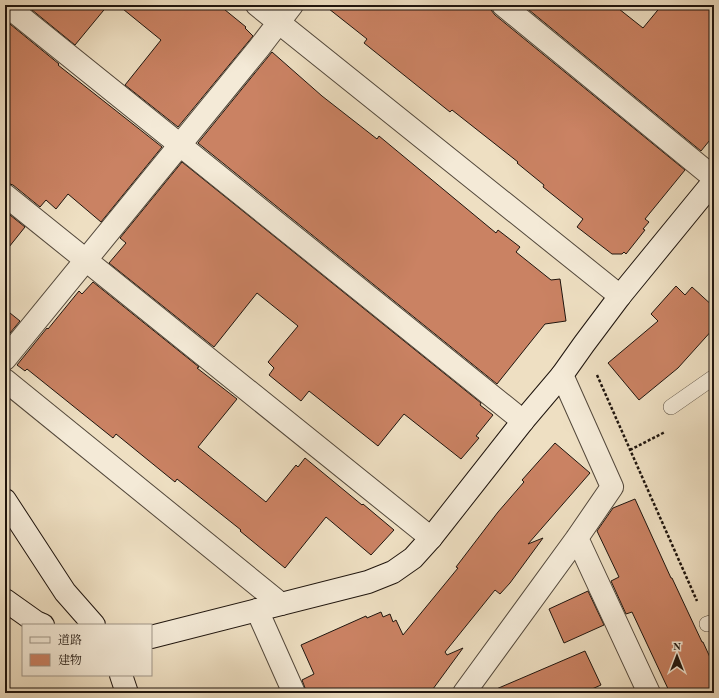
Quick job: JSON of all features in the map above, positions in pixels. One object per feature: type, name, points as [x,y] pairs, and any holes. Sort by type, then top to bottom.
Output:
[{"type":"street","points":[[6,5],[523,421]]},
{"type":"street","points":[[257,5],[620,296]]},
{"type":"street","points":[[5,359],[259,48],[292,5]]},
{"type":"street","points":[[503,5],[714,178]]},
{"type":"street","points":[[152,637],[368,582],[393,572],[413,558],[431,538],[523,421],[562,375],[620,296],[714,181]]},
{"type":"street","points":[[5,195],[431,538]]},
{"type":"street","points":[[464,693],[577,538],[612,487],[562,375]]},
{"type":"street","points":[[5,380],[281,604]]},
{"type":"street","points":[[5,500],[65,592],[93,624]]},
{"type":"street","points":[[577,538],[649,693]]},
{"type":"street","points":[[5,600],[41,624]]},
{"type":"street","points":[[257,610],[294,693]]},
{"type":"street","points":[[121,676],[127,693]]},
{"type":"lane","points":[[672,407],[714,377]]},
{"type":"path","points":[[584,344],[630,450],[711,623]]},
{"type":"path","points":[[630,450],[666,431]]},
{"type":"building","points":[[26,5],[108,5],[75,45]]},
{"type":"building","points":[[118,5],[219,5],[246,27],[245,28],[253,36],[178,127],[125,85],[161,40]]},
{"type":"building","points":[[324,5],[491,5],[491,10],[495,15],[685,170],[645,219],[649,222],[643,229],[645,230],[626,254],[624,252],[622,254],[612,254],[577,227],[583,219],[543,187],[544,185],[517,163],[518,162],[452,110],[450,112],[364,43],[367,39]]},
{"type":"building","points":[[523,5],[614,5],[643,28],[662,5],[714,5],[714,135],[701,151]]},
{"type":"building","points":[[5,20],[59,64],[58,65],[162,147],[101,222],[68,194],[56,209],[46,200],[40,207],[13,185],[5,183]]},
{"type":"building","points":[[272,52],[322,96],[377,139],[379,136],[496,233],[498,230],[520,247],[516,252],[551,280],[560,279],[566,321],[545,324],[497,384],[198,143]]},
{"type":"building","points":[[182,162],[481,403],[480,405],[493,415],[476,436],[479,438],[461,459],[404,414],[378,446],[309,391],[301,401],[269,375],[274,368],[268,362],[298,326],[257,293],[214,347],[109,263],[126,243],[120,238]]},
{"type":"building","points":[[5,211],[25,227],[5,252]]},
{"type":"building","points":[[93,282],[237,399],[198,447],[266,502],[296,465],[298,467],[305,458],[394,530],[371,555],[326,517],[285,568],[240,531],[241,530],[177,479],[175,482],[116,434],[113,438],[27,369],[25,371],[17,365],[79,291],[82,294]]},
{"type":"building","points":[[676,286],[685,295],[692,287],[714,307],[714,328],[678,368],[639,400],[608,363],[658,321],[651,314]]},
{"type":"building","points":[[5,309],[20,321],[5,339]]},
{"type":"building","points":[[555,443],[590,473],[528,544],[543,538],[510,583],[500,594],[495,590],[445,652],[447,655],[463,648],[430,693],[306,693],[302,680],[314,674],[301,645],[366,616],[367,618],[381,612],[383,617],[390,614],[393,622],[396,620],[403,635],[458,568],[456,567],[498,512],[524,482],[522,480]]},
{"type":"building","points":[[635,499],[671,578],[714,666],[714,688],[703,693],[670,693],[632,612],[626,614],[611,581],[619,577],[597,531],[613,508]]},
{"type":"building","points":[[588,591],[604,625],[564,643],[549,609]]},
{"type":"building","points":[[585,651],[601,685],[583,693],[487,693]]}]
